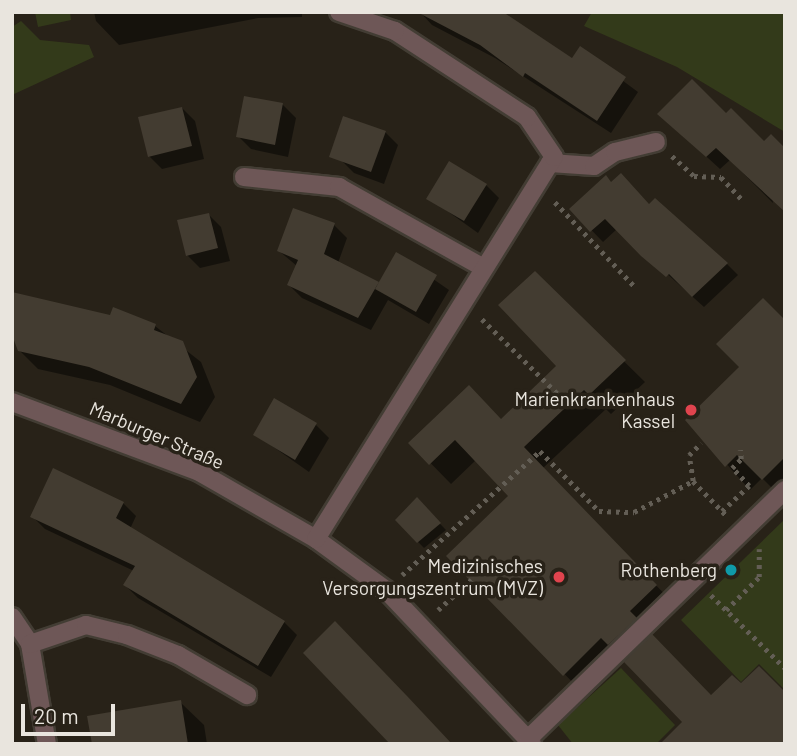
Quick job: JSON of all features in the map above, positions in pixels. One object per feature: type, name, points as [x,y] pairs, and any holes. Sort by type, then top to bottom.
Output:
[{"type":"street","points":[[316,539],[554,157],[527,117],[395,31],[338,12]]},
{"type":"street","points":[[550,163],[594,166],[615,152],[656,142]]},
{"type":"street","points":[[244,177],[339,187],[484,268]]},
{"type":"street","name":"Marburger Straße","points":[[12,402],[199,472],[316,539],[386,590],[530,741]]},
{"type":"street","points":[[530,741],[661,609],[785,490]]},
{"type":"street","points":[[12,617],[30,644],[47,744]]},
{"type":"street","points":[[30,644],[86,625],[127,635],[178,655],[247,695]]},
{"type":"path","points":[[656,142],[694,176],[721,177],[743,201]]},
{"type":"path","points":[[536,186],[636,288]]},
{"type":"path","points":[[463,303],[563,399]]},
{"type":"path","points":[[701,443],[689,455],[693,481],[762,552],[759,577],[726,610]]},
{"type":"path","points":[[722,511],[749,486],[732,468],[741,459],[740,450]]},
{"type":"path","points":[[386,590],[540,451],[598,511],[634,512],[693,481]]},
{"type":"path","points":[[693,578],[785,668]]},
{"type":"path","points":[[422,625],[471,580]]},
{"type":"green space","points":[[35,12],[70,12],[71,20],[38,27]]},
{"type":"green space","points":[[592,12],[785,12],[785,132],[677,67],[584,26]]},
{"type":"green space","points":[[21,21],[40,40],[89,45],[94,57],[12,95],[12,27]]},
{"type":"green space","points":[[785,519],[785,690],[759,664],[741,682],[681,620]]},
{"type":"green space","points":[[621,668],[675,725],[656,744],[573,744],[558,725]]},
{"type":"building","points":[[417,12],[503,12],[572,58],[580,46],[626,77],[597,121],[525,73],[523,77],[480,45]]},
{"type":"building","points":[[692,79],[726,113],[731,108],[764,141],[771,134],[785,148],[785,212],[716,148],[706,157],[657,114]]},
{"type":"building","points":[[244,96],[283,103],[275,145],[236,137]]},
{"type":"building","points":[[182,107],[192,146],[148,157],[138,117]]},
{"type":"building","points":[[343,116],[386,131],[371,172],[329,157]]},
{"type":"building","points":[[449,161],[487,184],[464,221],[426,199]]},
{"type":"building","points":[[621,173],[649,204],[655,198],[728,263],[692,297],[669,274],[666,277],[641,256],[605,219],[590,232],[569,209],[606,175],[611,182]]},
{"type":"building","points":[[293,208],[335,223],[324,254],[379,282],[358,318],[287,285],[298,260],[277,251]]},
{"type":"building","points":[[209,213],[218,248],[186,256],[177,220]]},
{"type":"building","points":[[396,252],[437,275],[416,312],[375,289]]},
{"type":"building","points":[[535,271],[626,360],[589,395],[584,390],[524,447],[657,585],[630,611],[637,618],[608,645],[601,638],[563,676],[446,556],[508,496],[455,440],[429,465],[408,443],[469,385],[501,419],[556,366],[498,305]]},
{"type":"building","points":[[12,292],[110,315],[113,307],[156,324],[154,330],[183,341],[197,377],[181,404],[89,367],[18,351],[12,335]]},
{"type":"building","points":[[763,298],[785,320],[785,457],[762,480],[737,455],[725,467],[685,420],[739,367],[716,344]]},
{"type":"building","points":[[274,398],[317,423],[295,460],[253,435]]},
{"type":"building","points":[[53,468],[124,502],[116,518],[285,621],[258,666],[123,585],[135,566],[30,517]]},
{"type":"building","points":[[417,497],[441,523],[417,543],[395,520]]},
{"type":"building","points":[[335,621],[452,744],[390,744],[303,653]]},
{"type":"building","points":[[652,634],[711,695],[732,675],[741,683],[759,666],[785,692],[785,744],[660,744],[682,722],[624,662]]},
{"type":"building","points":[[181,700],[188,744],[92,744],[87,716]]},
{"type":"place","name":"Marienkrankenhaus Kassel","points":[[691,410]]},
{"type":"place","name":"Rothenberg","points":[[731,570]]},
{"type":"place","name":"Medizinisches Versorgungszentrum (MVZ)","points":[[559,577]]}]
